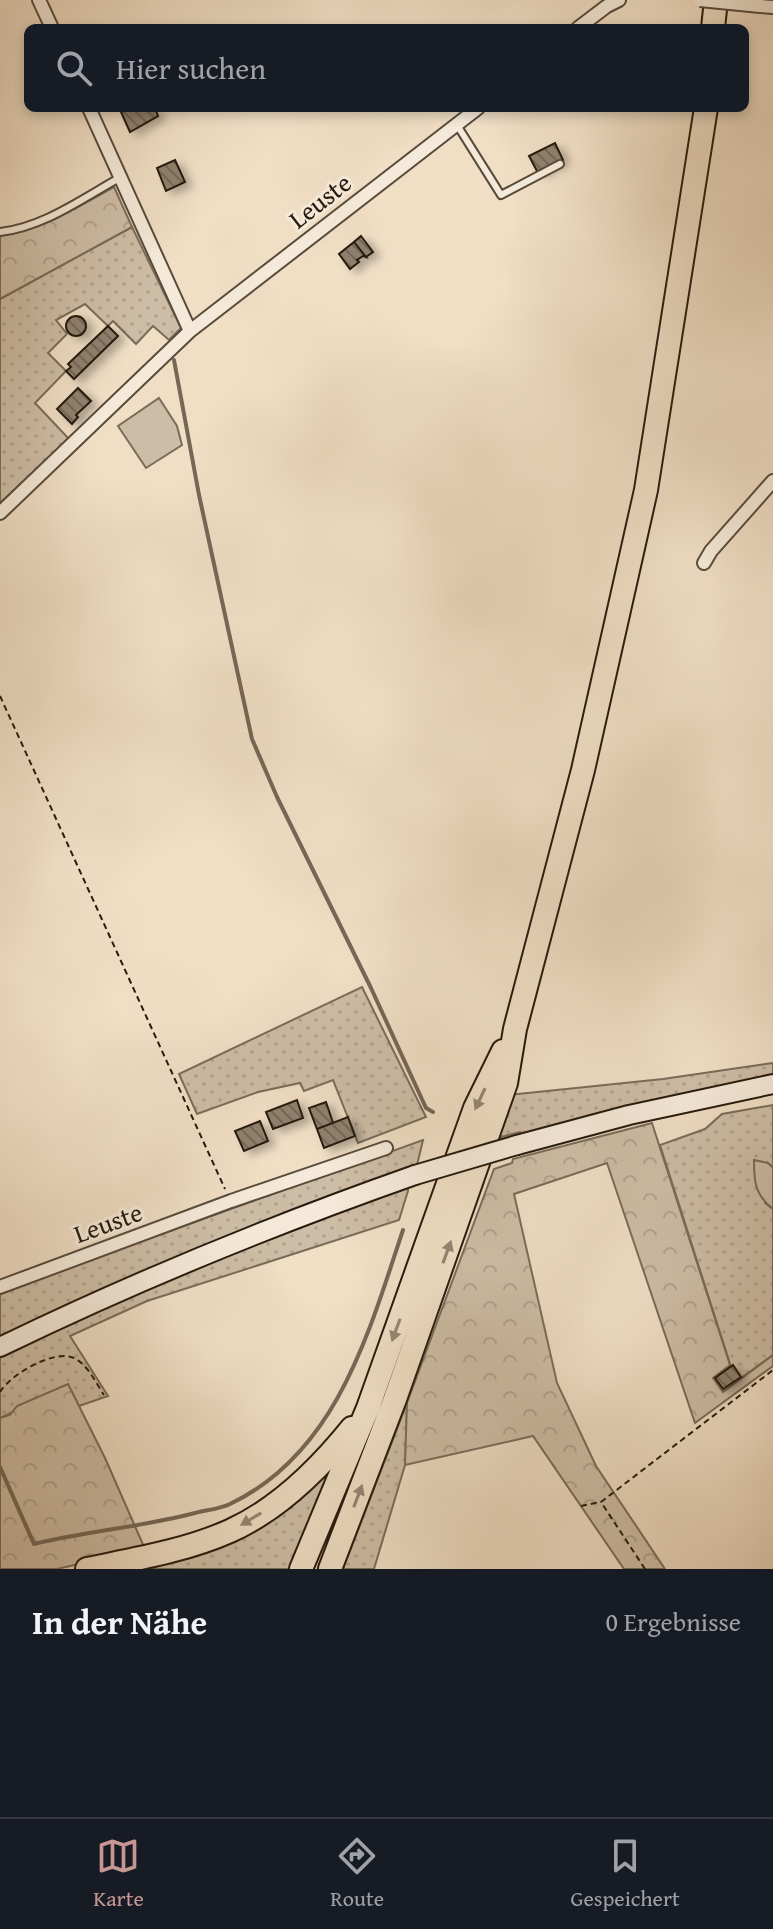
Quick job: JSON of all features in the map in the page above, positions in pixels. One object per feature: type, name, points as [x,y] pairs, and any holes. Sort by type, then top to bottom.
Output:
[{"type":"highway","points":[[713,24],[716,0]]},
{"type":"highway","points":[[330,1569],[395,1399],[506,1083],[515,1029],[583,770],[646,490],[705,112]]},
{"type":"highway","points":[[301,1569],[368,1408],[475,1108],[515,1029]]},
{"type":"highway","points":[[87,1569],[180,1549],[232,1531],[286,1497],[340,1443],[368,1408]]},
{"type":"main road","points":[[0,1347],[111,1293],[219,1247],[415,1175],[629,1115],[773,1084]]},
{"type":"street","points":[[39,0],[50,24]]},
{"type":"street","points":[[583,24],[619,0]]},
{"type":"street","points":[[700,0],[766,7]]},
{"type":"street","points":[[91,112],[190,331]]},
{"type":"street","name":"Leuste","points":[[0,513],[190,331],[473,112]]},
{"type":"street","points":[[704,563],[773,481]]},
{"type":"street","name":"Leuste","points":[[0,1287],[231,1201],[386,1148]]},
{"type":"lane","points":[[457,125],[501,195],[560,164]]},
{"type":"lane","points":[[0,232],[18,230],[44,220],[121,177]]},
{"type":"path","points":[[0,696],[231,1201]]},
{"type":"path","points":[[0,1392],[14,1375],[57,1356],[72,1357],[82,1363],[104,1395]]},
{"type":"path","points":[[581,1506],[601,1502],[773,1370]]},
{"type":"path","points":[[601,1502],[645,1569]]},
{"type":"green space","points":[[114,187],[132,227],[0,299],[0,236],[45,223]]},
{"type":"green space","points":[[132,227],[181,328],[169,340],[153,326],[136,344],[113,321],[108,326],[85,304],[56,320],[67,334],[48,353],[66,371],[35,403],[69,439],[0,503],[0,299]]},
{"type":"green space","points":[[159,398],[177,426],[182,445],[146,468],[118,426]]},
{"type":"green space","points":[[362,987],[426,1117],[358,1143],[333,1080],[304,1091],[300,1083],[258,1092],[197,1114],[179,1074]]},
{"type":"green space","points":[[773,1063],[773,1076],[493,1139],[508,1095],[663,1079]]},
{"type":"green space","points":[[773,1105],[773,1168],[768,1163],[765,1203],[773,1209],[773,1355],[722,1392],[713,1378],[730,1364],[660,1145],[705,1129],[722,1114]]},
{"type":"green space","points":[[652,1123],[730,1365],[713,1378],[723,1392],[773,1355],[773,1366],[695,1423],[607,1163],[514,1194],[557,1383],[596,1466],[665,1569],[624,1569],[533,1436],[405,1465],[407,1403],[494,1169],[512,1163],[513,1159]]},
{"type":"green space","points":[[423,1140],[417,1165],[206,1246],[102,1290],[0,1339],[0,1292]]},
{"type":"green space","points":[[754,1160],[768,1163],[773,1168],[773,1209],[762,1199],[757,1188]]},
{"type":"green space","points":[[407,1185],[399,1220],[147,1301],[70,1336],[108,1396],[79,1406],[68,1385],[0,1418],[0,1354],[177,1271]]},
{"type":"green space","points":[[68,1384],[145,1549],[57,1569],[0,1569],[0,1418],[10,1415],[17,1406]]},
{"type":"green space","points":[[407,1403],[405,1465],[374,1569],[343,1569]]},
{"type":"green space","points":[[338,1463],[290,1569],[121,1569],[188,1554]]},
{"type":"building","points":[[121,112],[156,112],[158,116],[130,132]]},
{"type":"building","points":[[555,143],[563,160],[538,173],[529,156]]},
{"type":"building","points":[[175,160],[185,182],[166,191],[157,168]]},
{"type":"building","points":[[361,236],[373,252],[366,257],[354,242]]},
{"type":"building","points":[[354,242],[366,257],[357,260],[359,262],[350,269],[339,254]]},
{"type":"building","points":[[76,316],[83,319],[86,326],[83,333],[76,336],[69,333],[66,326],[69,319]]},
{"type":"building","points":[[108,326],[118,336],[74,379],[66,371],[71,367],[68,364]]},
{"type":"building","points":[[78,388],[91,401],[76,415],[78,417],[72,424],[57,409]]},
{"type":"building","points":[[297,1100],[303,1118],[273,1129],[266,1112]]},
{"type":"building","points":[[326,1102],[333,1123],[317,1129],[309,1108]]},
{"type":"building","points":[[348,1117],[355,1136],[324,1148],[317,1129]]},
{"type":"building","points":[[260,1121],[268,1141],[244,1151],[235,1131]]},
{"type":"building","points":[[733,1365],[741,1377],[723,1389],[715,1378]]},
{"type":"waterway","points":[[174,360],[199,495],[252,739],[426,1108],[433,1112]]},
{"type":"waterway","points":[[0,1467],[34,1544],[155,1522],[230,1504],[267,1482],[297,1454],[323,1422],[362,1348],[403,1230]]}]
